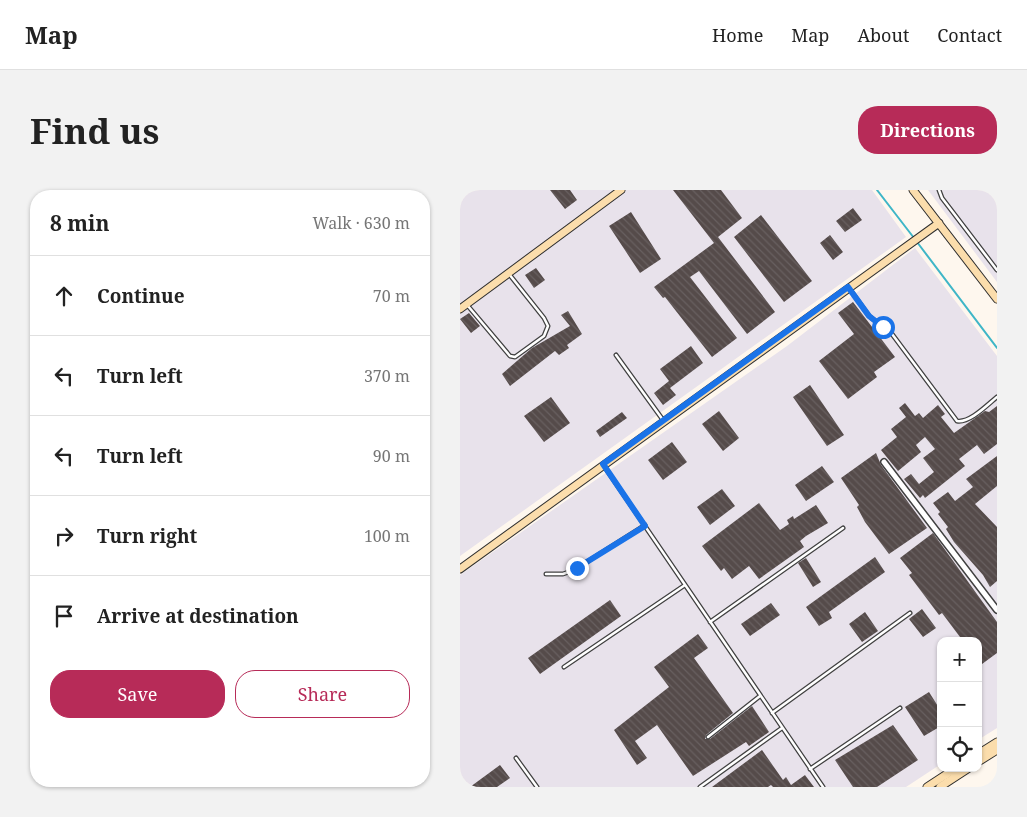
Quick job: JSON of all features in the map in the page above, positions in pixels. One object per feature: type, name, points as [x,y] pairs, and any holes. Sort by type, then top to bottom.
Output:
[{"type":"street","points":[[460,309],[610,193],[621,190]]},
{"type":"street","points":[[913,190],[997,299]]},
{"type":"street","points":[[460,569],[939,223]]},
{"type":"street","points":[[884,462],[997,610]]},
{"type":"street","points":[[982,751],[997,742]]},
{"type":"street","points":[[982,759],[997,750]]},
{"type":"street","points":[[927,787],[950,772]]},
{"type":"street","points":[[940,787],[963,772]]},
{"type":"lane","points":[[939,190],[942,198],[997,270]]},
{"type":"lane","points":[[467,304],[510,356],[514,356],[544,336],[548,326],[544,318],[508,273]]},
{"type":"lane","points":[[848,287],[869,316],[892,334],[957,421],[964,421],[970,418],[997,397]]},
{"type":"lane","points":[[616,356],[663,421]]},
{"type":"lane","points":[[603,464],[823,787]]},
{"type":"lane","points":[[546,574],[563,574],[574,570],[645,526]]},
{"type":"lane","points":[[710,622],[843,528]]},
{"type":"lane","points":[[564,667],[685,585]]},
{"type":"lane","points":[[772,713],[910,613]]},
{"type":"lane","points":[[708,737],[760,696]]},
{"type":"lane","points":[[810,769],[900,708]]},
{"type":"lane","points":[[700,787],[782,728]]},
{"type":"lane","points":[[516,758],[537,787]]},
{"type":"shaded area","points":[[460,190],[872,190],[906,237],[460,556]]},
{"type":"shaded area","points":[[928,190],[997,190],[997,282]]},
{"type":"shaded area","points":[[915,248],[997,356],[997,728],[982,737],[982,637],[937,637],[937,767],[906,787],[460,787],[460,575],[787,346]]},
{"type":"building","points":[[550,190],[570,190],[577,200],[565,209]]},
{"type":"building","points":[[673,190],[721,190],[742,218],[718,237],[775,312],[747,334],[699,271],[690,277],[737,338],[712,357],[665,297],[663,298],[654,287],[714,243]]},
{"type":"building","points":[[853,208],[862,220],[845,232],[836,221]]},
{"type":"building","points":[[631,212],[661,259],[640,273],[609,226]]},
{"type":"building","points":[[761,215],[812,281],[784,302],[734,237]]},
{"type":"building","points":[[830,235],[843,252],[833,260],[820,243]]},
{"type":"building","points":[[536,268],[545,280],[534,288],[525,275]]},
{"type":"building","points":[[853,302],[895,357],[874,372],[877,377],[848,399],[819,361],[854,334],[838,313]]},
{"type":"building","points":[[568,311],[582,334],[567,345],[569,348],[559,355],[555,351],[510,386],[502,374],[532,348],[570,326],[561,315]]},
{"type":"building","points":[[469,313],[480,326],[471,333],[460,319]]},
{"type":"building","points":[[691,346],[703,363],[670,388],[676,395],[663,405],[654,393],[669,381],[660,369]]},
{"type":"building","points":[[810,385],[844,435],[827,446],[793,397]]},
{"type":"building","points":[[551,397],[570,423],[544,442],[524,416]]},
{"type":"building","points":[[905,403],[915,416],[919,413],[923,418],[938,405],[945,414],[941,417],[954,433],[985,411],[989,412],[997,406],[997,444],[984,454],[977,445],[959,459],[965,466],[925,498],[923,495],[920,498],[904,479],[911,474],[919,484],[934,472],[923,458],[935,449],[925,437],[916,445],[921,452],[898,471],[881,450],[897,437],[891,429],[906,417],[899,408]]},
{"type":"building","points":[[719,411],[739,438],[723,451],[702,424]]},
{"type":"building","points":[[622,412],[627,418],[600,437],[596,431]]},
{"type":"building","points":[[672,442],[687,462],[663,480],[648,460]]},
{"type":"building","points":[[876,453],[881,465],[927,528],[889,554],[865,522],[857,507],[859,505],[841,478]]},
{"type":"building","points":[[997,456],[997,486],[975,504],[997,527],[997,581],[990,587],[983,575],[954,542],[946,529],[948,527],[938,514],[940,512],[933,503],[948,492],[955,501],[973,487],[966,479]]},
{"type":"building","points":[[822,466],[834,482],[806,501],[795,485]]},
{"type":"building","points":[[722,489],[735,506],[710,525],[697,507]]},
{"type":"building","points":[[759,503],[780,530],[789,524],[787,520],[793,516],[794,519],[816,505],[828,523],[806,536],[800,541],[804,547],[759,579],[749,566],[732,579],[724,568],[721,571],[702,546]]},
{"type":"building","points":[[933,533],[997,622],[997,653],[982,664],[982,637],[960,637],[942,613],[939,615],[909,575],[912,573],[900,558]]},
{"type":"building","points":[[875,557],[885,572],[829,612],[832,618],[819,626],[806,607]]},
{"type":"building","points":[[806,558],[821,582],[813,587],[798,563]]},
{"type":"building","points":[[610,600],[621,616],[540,674],[528,658]]},
{"type":"building","points":[[771,603],[780,615],[750,636],[741,624]]},
{"type":"building","points":[[922,609],[936,628],[923,637],[909,619]]},
{"type":"building","points":[[865,612],[878,631],[862,642],[849,624]]},
{"type":"building","points":[[698,634],[708,648],[694,658],[733,713],[706,735],[705,739],[710,739],[752,706],[769,732],[749,746],[746,742],[693,776],[657,725],[635,741],[647,758],[637,765],[614,730],[669,687],[654,667]]},
{"type":"building","points":[[929,692],[937,705],[937,728],[924,736],[905,707]]},
{"type":"building","points":[[893,725],[918,760],[877,787],[853,787],[835,760]]},
{"type":"building","points":[[762,750],[783,780],[786,777],[791,785],[805,775],[814,787],[773,787],[771,785],[768,787],[712,787]]},
{"type":"building","points":[[500,765],[510,778],[497,787],[470,787]]},
{"type":"waterway","points":[[877,190],[914,238]]},
{"type":"waterway","points":[[917,242],[997,348]]},
{"type":"route","points":[[577,568],[645,526],[603,464],[848,287],[869,316],[883,327]]}]
